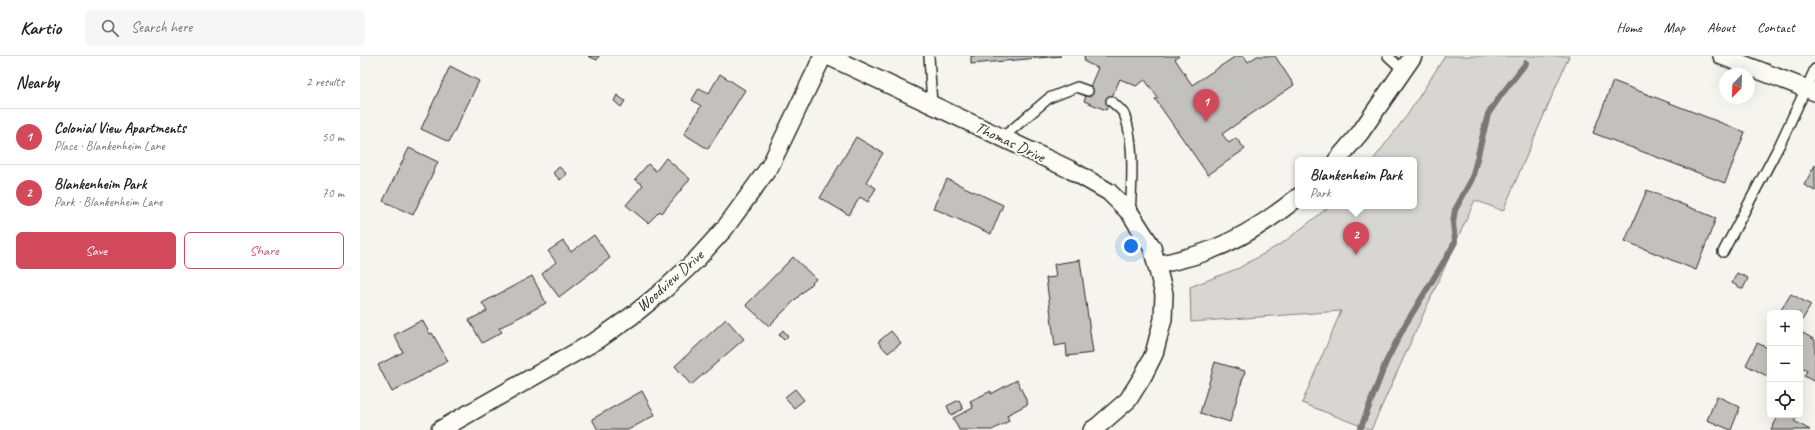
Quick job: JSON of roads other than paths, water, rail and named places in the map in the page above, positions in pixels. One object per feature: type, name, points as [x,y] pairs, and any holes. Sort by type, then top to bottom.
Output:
[{"type":"street","name":"Woodview Drive","points":[[440,430],[600,339],[639,310],[697,259],[725,228],[770,166],[823,56]]},
{"type":"street","name":"Thomas Drive","points":[[828,56],[1071,170],[1109,192],[1130,214],[1152,247],[1158,265],[1164,294],[1163,319],[1154,354],[1128,400],[1092,430]]},
{"type":"street","points":[[1722,56],[1811,91]]},
{"type":"street","points":[[1340,157],[1360,133],[1408,63]]},
{"type":"street","points":[[1158,265],[1208,251],[1244,235],[1276,215],[1295,199]]},
{"type":"lane","points":[[929,56],[932,105]]},
{"type":"lane","points":[[1388,56],[1408,63]]},
{"type":"lane","points":[[1723,252],[1780,144],[1811,91],[1815,69]]},
{"type":"lane","points":[[1002,138],[1049,98],[1077,87],[1088,91]]},
{"type":"lane","points":[[1111,101],[1123,113],[1128,130],[1133,171],[1130,214]]},
{"type":"waterway","points":[[1360,430],[1386,362],[1405,325],[1455,242],[1453,223],[1455,210],[1472,179],[1488,114],[1526,63]]},
{"type":"place","name":"Colonial View Apartments","points":[[1206,122]]},
{"type":"place","name":"Blankenheim Park","points":[[1356,255]]}]
